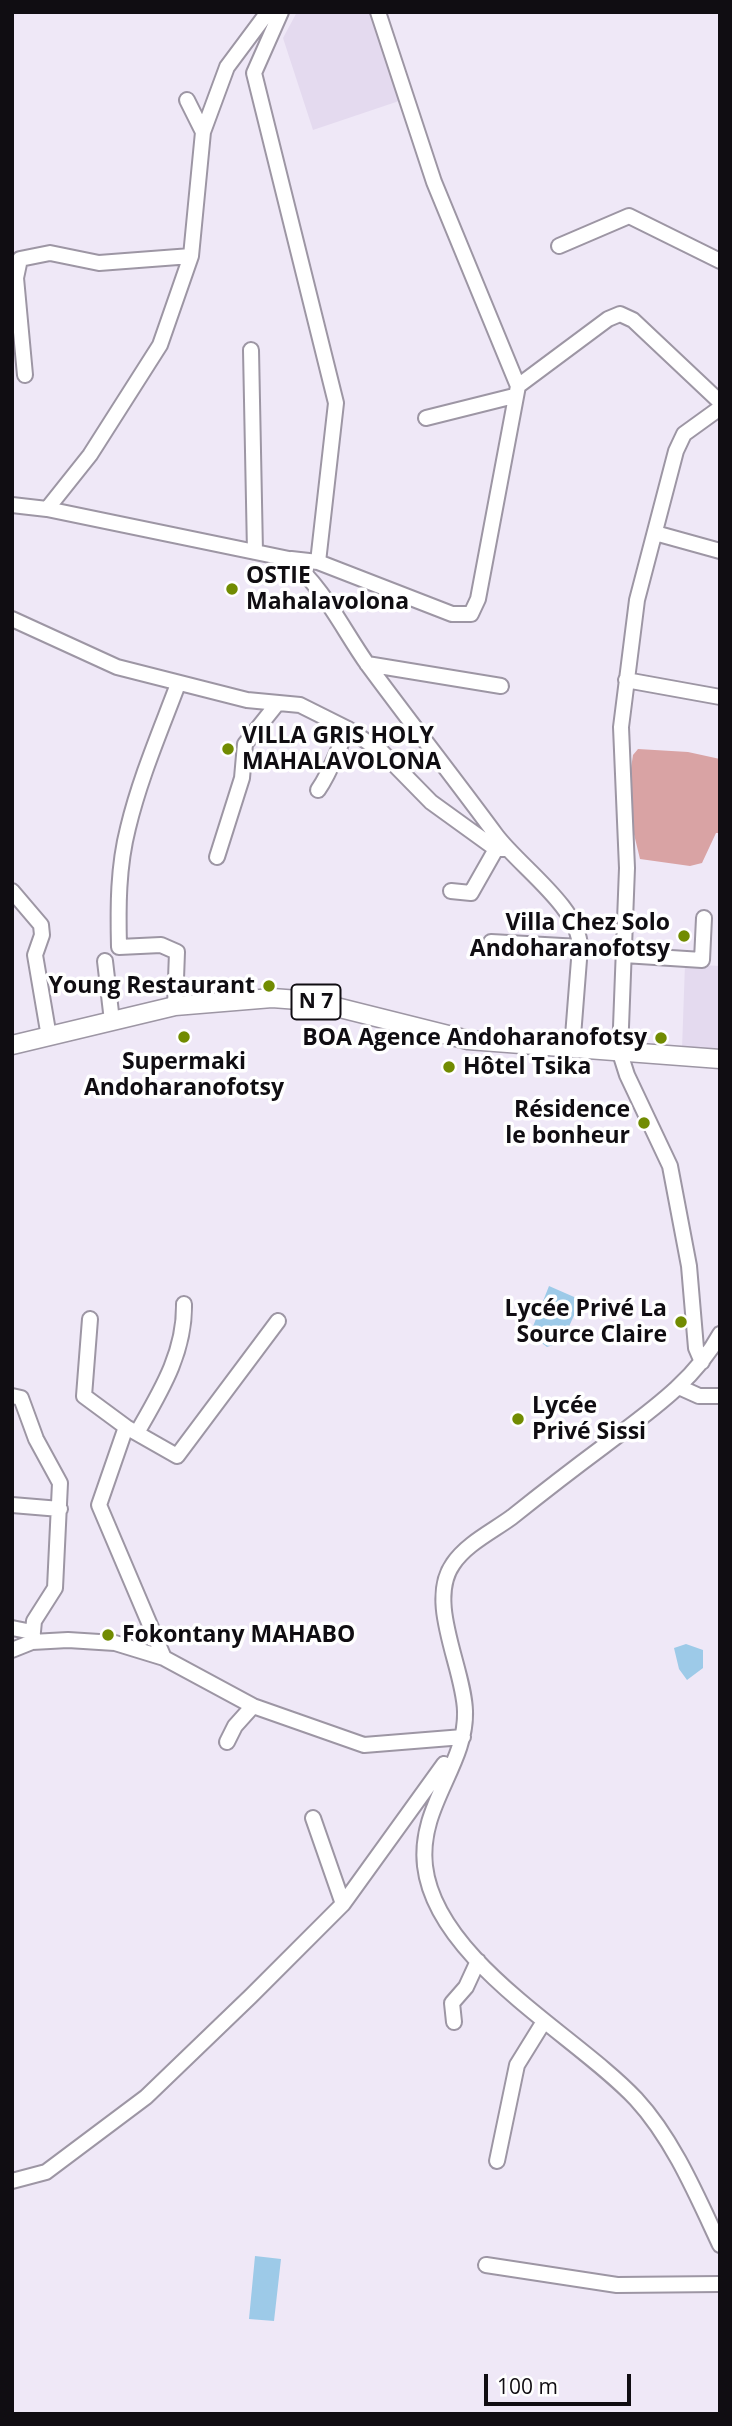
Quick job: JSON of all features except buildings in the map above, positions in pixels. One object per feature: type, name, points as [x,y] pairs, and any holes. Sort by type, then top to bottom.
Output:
[{"type":"main road","name":"N 7","points":[[12,1045],[175,1006],[223,1000],[292,999],[468,1040],[720,1059]]},
{"type":"street","points":[[47,509],[90,455],[160,345],[191,256],[203,132],[227,67],[268,12]]},
{"type":"street","points":[[281,12],[254,73],[336,403],[318,562]]},
{"type":"street","points":[[12,505],[47,509],[289,559],[318,562],[452,614],[471,614],[478,599],[516,391],[434,182],[378,12]]},
{"type":"street","points":[[187,100],[203,132]]},
{"type":"street","points":[[559,246],[629,216],[720,261]]},
{"type":"street","points":[[25,375],[16,278],[20,259],[50,253],[99,263],[191,256]]},
{"type":"street","points":[[426,418],[516,391],[608,319],[620,314],[633,320],[720,401]]},
{"type":"street","points":[[251,350],[255,552]]},
{"type":"street","points":[[702,1362],[696,1348],[689,1266],[670,1166],[627,1075],[620,1053],[627,868],[621,727],[638,600],[670,470],[684,433],[720,408]]},
{"type":"street","points":[[655,534],[720,551]]},
{"type":"street","points":[[289,559],[304,571],[502,849],[572,917],[580,933],[572,1049]]},
{"type":"street","points":[[12,619],[117,667],[178,684],[277,704],[300,705],[348,729],[381,751],[430,802],[502,849]]},
{"type":"street","points":[[368,664],[501,686]]},
{"type":"street","points":[[626,680],[720,697]]},
{"type":"street","points":[[175,1006],[177,952],[161,945],[119,947],[118,892],[131,817],[142,777],[178,684]]},
{"type":"street","points":[[217,857],[242,778],[244,744],[277,704]]},
{"type":"street","points":[[318,790],[333,769],[338,747],[348,729]]},
{"type":"street","points":[[451,891],[471,893],[502,849]]},
{"type":"street","points":[[12,891],[41,925],[42,935],[35,955],[49,1037]]},
{"type":"street","points":[[624,955],[702,960],[704,918]]},
{"type":"street","points":[[491,942],[580,947]]},
{"type":"street","points":[[105,961],[112,1021]]},
{"type":"street","points":[[163,1658],[99,1505],[132,1429],[171,1374],[184,1325],[184,1304]]},
{"type":"street","points":[[90,1319],[84,1396],[177,1456],[278,1321]]},
{"type":"street","points":[[720,1334],[702,1362],[679,1387],[489,1533],[452,1565],[443,1590],[443,1604],[461,1676],[465,1711],[463,1737],[443,1781],[427,1827],[425,1867],[441,1911],[478,1961],[542,2023],[612,2076],[657,2124],[720,2245]]},
{"type":"street","points":[[679,1387],[699,1396],[720,1396]]},
{"type":"street","points":[[12,1396],[21,1398],[36,1439],[60,1483],[54,1588],[34,1621],[32,1637],[12,1650]]},
{"type":"street","points":[[12,1505],[60,1509]]},
{"type":"street","points":[[12,1628],[32,1637],[115,1643],[163,1658],[253,1706],[364,1745],[463,1737]]},
{"type":"street","points":[[227,1742],[235,1726],[253,1706]]},
{"type":"street","points":[[12,2181],[46,2172],[146,2097],[343,1904],[463,1737]]},
{"type":"street","points":[[313,1818],[343,1904]]},
{"type":"street","points":[[454,2022],[452,2003],[466,1987],[478,1961]]},
{"type":"street","points":[[497,2161],[517,2065],[542,2023]]},
{"type":"street","points":[[486,2265],[617,2285],[720,2284]]},
{"type":"shaded area","points":[[297,12],[371,12],[402,100],[313,130],[283,38]]},
{"type":"shaded area","points":[[638,749],[688,752],[720,759],[720,833],[716,833],[702,863],[690,866],[640,859],[626,801],[633,755]]},
{"type":"shaded area","points":[[685,964],[720,966],[720,1051],[682,1049]]},
{"type":"water","points":[[549,1286],[581,1300],[562,1342],[547,1347],[530,1334]]},
{"type":"water","points":[[686,1644],[703,1650],[703,1668],[687,1680],[679,1669],[674,1648]]},
{"type":"water","points":[[255,2256],[281,2259],[274,2321],[249,2319]]},
{"type":"place","name":"OSTIE Mahalavolona","points":[[232,589]]},
{"type":"place","name":"VILLA GRIS HOLY MAHALAVOLONA","points":[[228,749]]},
{"type":"place","name":"Villa Chez Solo Andoharanofotsy","points":[[684,936]]},
{"type":"place","name":"Young Restaurant","points":[[269,986]]},
{"type":"place","name":"Supermaki Andoharanofotsy","points":[[184,1037]]},
{"type":"place","name":"BOA Agence Andoharanofotsy","points":[[661,1038]]},
{"type":"place","name":"Hôtel Tsika","points":[[449,1067]]},
{"type":"place","name":"Résidence le bonheur","points":[[644,1123]]},
{"type":"place","name":"Lycée Privé La Source Claire","points":[[681,1322]]},
{"type":"place","name":"Lycée Privé Sissi","points":[[518,1419]]},
{"type":"place","name":"Fokontany MAHABO","points":[[108,1635]]}]
